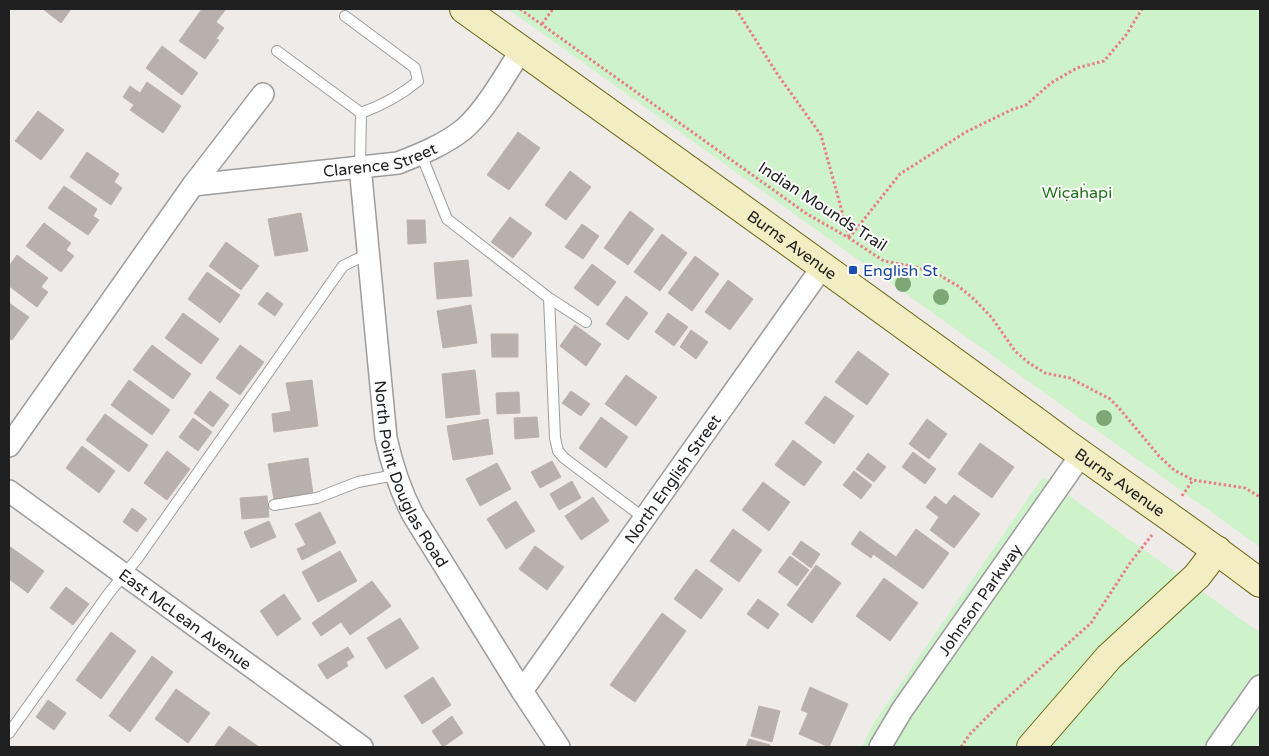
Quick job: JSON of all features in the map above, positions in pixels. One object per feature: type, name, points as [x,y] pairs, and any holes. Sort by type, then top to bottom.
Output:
[{"type":"street","name":"Burns Avenue","points":[[464,9],[823,266],[1081,455],[1217,550],[1260,583]]},
{"type":"street","name":"Clarence Street","points":[[193,185],[398,163],[421,154],[446,141],[465,128],[481,110],[521,50]]},
{"type":"street","points":[[9,446],[193,185],[263,94]]},
{"type":"street","name":"North Point Douglas Road","points":[[360,166],[386,438],[395,475],[413,515],[559,747]]},
{"type":"street","name":"North English Street","points":[[522,691],[823,266]]},
{"type":"street","name":"Johnson Parkway","points":[[880,747],[902,710],[1081,455]]},
{"type":"street","name":"East McLean Avenue","points":[[9,491],[362,747]]},
{"type":"street","points":[[1031,747],[1109,657],[1197,576],[1217,550]]},
{"type":"street","points":[[1217,747],[1260,686]]},
{"type":"lane","points":[[344,16],[415,68],[418,81],[401,95],[379,107],[361,113]]},
{"type":"lane","points":[[277,51],[361,113]]},
{"type":"lane","points":[[360,166],[361,113]]},
{"type":"lane","points":[[421,154],[447,219],[549,298],[586,322]]},
{"type":"lane","points":[[9,733],[143,551],[343,266],[369,253]]},
{"type":"lane","points":[[549,298],[555,438],[558,451],[564,458],[644,518]]},
{"type":"lane","points":[[274,505],[317,498],[358,482],[395,475]]},
{"type":"path","name":"Indian Mounds Trail","points":[[520,9],[807,214],[849,238],[884,262],[916,268],[939,276],[958,286],[992,318],[1015,351],[1029,363],[1045,372],[1070,378],[1110,399],[1159,456],[1174,470],[1193,480],[1245,488],[1260,498]]},
{"type":"path","points":[[542,24],[553,9]]},
{"type":"path","points":[[736,9],[778,75],[821,135],[849,238]]},
{"type":"path","points":[[849,238],[900,174],[966,132],[1011,110],[1026,105],[1052,83],[1078,68],[1104,61],[1126,35],[1142,9]]},
{"type":"path","points":[[1181,497],[1193,480]]},
{"type":"path","points":[[961,747],[970,734],[997,707],[1091,623],[1130,564],[1154,533]]},
{"type":"green space","name":"Wic̣aḣapi","points":[[508,9],[1260,9],[1260,547]]},
{"type":"green space","points":[[1043,477],[1260,633],[1260,742],[1256,747],[862,747],[873,724]]},
{"type":"building","points":[[43,9],[71,9],[61,23]]},
{"type":"building","points":[[202,9],[226,9],[216,22],[224,28],[216,39],[219,40],[205,59],[179,41]]},
{"type":"building","points":[[162,46],[198,73],[182,95],[146,68]]},
{"type":"building","points":[[147,82],[181,106],[163,133],[130,110],[134,105],[123,97],[130,86],[140,93]]},
{"type":"building","points":[[38,111],[64,130],[41,160],[15,141]]},
{"type":"building","points":[[518,132],[540,148],[509,190],[487,175]]},
{"type":"building","points":[[87,152],[119,174],[114,182],[122,188],[111,205],[70,177]]},
{"type":"building","points":[[570,171],[591,187],[566,220],[545,205]]},
{"type":"building","points":[[64,186],[97,209],[93,216],[99,220],[88,235],[48,208]]},
{"type":"building","points":[[630,211],[654,229],[628,265],[604,248]]},
{"type":"building","points":[[301,213],[308,251],[275,256],[268,219]]},
{"type":"building","points":[[510,217],[532,233],[513,258],[491,242]]},
{"type":"building","points":[[407,220],[425,220],[426,243],[408,244]]},
{"type":"building","points":[[44,223],[71,243],[66,250],[74,256],[61,272],[26,246]]},
{"type":"building","points":[[582,224],[599,236],[583,259],[565,247]]},
{"type":"building","points":[[662,234],[687,253],[660,291],[634,272]]},
{"type":"building","points":[[226,242],[259,266],[241,290],[209,266]]},
{"type":"building","points":[[17,255],[48,278],[41,287],[48,292],[37,307],[9,286],[9,266]]},
{"type":"building","points":[[695,256],[719,274],[692,311],[668,293]]},
{"type":"building","points":[[468,260],[472,296],[437,299],[434,263]]},
{"type":"building","points":[[592,264],[616,282],[598,306],[574,288]]},
{"type":"building","points":[[207,272],[240,295],[220,323],[188,299]]},
{"type":"building","points":[[728,280],[753,299],[730,330],[705,312]]},
{"type":"building","points":[[267,292],[283,304],[275,316],[258,304]]},
{"type":"building","points":[[626,296],[648,313],[628,340],[606,324]]},
{"type":"building","points":[[9,303],[29,317],[12,340],[9,338]]},
{"type":"building","points":[[471,305],[477,343],[443,348],[437,311]]},
{"type":"building","points":[[183,313],[219,339],[201,364],[165,338]]},
{"type":"building","points":[[668,313],[688,327],[674,346],[655,332]]},
{"type":"building","points":[[575,325],[601,344],[586,366],[560,346]]},
{"type":"building","points":[[691,330],[708,342],[696,359],[680,347]]},
{"type":"building","points":[[491,334],[518,334],[518,357],[492,357]]},
{"type":"building","points":[[152,345],[191,374],[173,399],[133,370]]},
{"type":"building","points":[[240,345],[264,362],[240,395],[216,378]]},
{"type":"building","points":[[858,351],[889,374],[867,405],[835,382]]},
{"type":"building","points":[[475,370],[480,414],[446,418],[442,374]]},
{"type":"building","points":[[626,375],[657,397],[636,426],[605,404]]},
{"type":"building","points":[[129,380],[170,410],[152,435],[111,405]]},
{"type":"building","points":[[312,380],[318,426],[274,432],[272,414],[291,411],[286,383]]},
{"type":"building","points":[[210,391],[229,405],[213,427],[194,413]]},
{"type":"building","points":[[571,391],[590,404],[581,416],[562,403]]},
{"type":"building","points":[[519,392],[520,413],[497,414],[496,393]]},
{"type":"building","points":[[825,396],[854,416],[834,444],[805,423]]},
{"type":"building","points":[[105,414],[148,445],[129,472],[86,440]]},
{"type":"building","points":[[537,417],[539,437],[515,439],[514,418]]},
{"type":"building","points":[[601,417],[628,437],[606,468],[579,448]]},
{"type":"building","points":[[193,418],[212,432],[198,451],[179,437]]},
{"type":"building","points":[[488,419],[493,454],[453,460],[447,426]]},
{"type":"building","points":[[927,419],[947,434],[929,459],[909,444]]},
{"type":"building","points":[[793,440],[822,462],[804,486],[775,465]]},
{"type":"building","points":[[980,443],[1014,467],[992,498],[958,474]]},
{"type":"building","points":[[82,446],[115,471],[99,493],[66,468]]},
{"type":"building","points":[[167,451],[190,469],[167,500],[144,483]]},
{"type":"building","points":[[913,452],[936,469],[925,484],[902,467]]},
{"type":"building","points":[[868,453],[886,467],[874,482],[856,469]]},
{"type":"building","points":[[308,458],[313,494],[274,500],[268,464]]},
{"type":"building","points":[[552,461],[561,477],[540,488],[531,472]]},
{"type":"building","points":[[497,463],[511,489],[480,506],[466,479]]},
{"type":"building","points":[[854,471],[872,485],[861,499],[843,485]]},
{"type":"building","points":[[572,481],[581,498],[559,510],[550,494]]},
{"type":"building","points":[[763,482],[790,502],[769,531],[742,510]]},
{"type":"building","points":[[954,495],[980,514],[954,548],[930,530],[939,517],[926,507],[935,496],[946,505]]},
{"type":"building","points":[[267,496],[269,517],[242,519],[240,498]]},
{"type":"building","points":[[593,497],[609,521],[581,540],[565,516]]},
{"type":"building","points":[[516,501],[535,531],[506,549],[487,519]]},
{"type":"building","points":[[132,508],[147,519],[137,532],[123,522]]},
{"type":"building","points":[[320,512],[336,543],[302,560],[297,549],[306,545],[295,524]]},
{"type":"building","points":[[269,521],[276,537],[251,548],[244,532]]},
{"type":"building","points":[[733,529],[762,550],[739,582],[710,561]]},
{"type":"building","points":[[916,529],[949,553],[923,589],[873,554],[871,558],[851,544],[860,531],[896,557]]},
{"type":"building","points":[[801,541],[820,554],[811,568],[792,554]]},
{"type":"building","points":[[9,546],[44,571],[28,593],[9,579]]},
{"type":"building","points":[[535,546],[564,567],[547,590],[519,569]]},
{"type":"building","points":[[340,551],[357,581],[318,602],[302,572]]},
{"type":"building","points":[[790,556],[809,570],[797,586],[778,572]]},
{"type":"building","points":[[816,565],[841,583],[812,623],[787,605]]},
{"type":"building","points":[[696,569],[723,589],[701,619],[674,599]]},
{"type":"building","points":[[884,578],[918,603],[890,641],[856,616]]},
{"type":"building","points":[[372,581],[391,606],[350,635],[341,622],[321,636],[312,623]]},
{"type":"building","points":[[66,587],[89,604],[73,625],[50,608]]},
{"type":"building","points":[[284,594],[301,619],[277,636],[260,611]]},
{"type":"building","points":[[758,599],[779,614],[768,629],[747,614]]},
{"type":"building","points":[[662,613],[686,631],[635,702],[610,685]]},
{"type":"building","points":[[400,618],[419,648],[386,669],[367,638]]},
{"type":"building","points":[[111,632],[136,651],[101,699],[76,680]]},
{"type":"building","points":[[348,647],[354,657],[346,662],[348,666],[327,679],[318,665]]},
{"type":"building","points":[[152,656],[173,672],[130,732],[109,716]]},
{"type":"building","points":[[433,677],[451,705],[422,724],[404,696]]},
{"type":"building","points":[[810,687],[848,704],[829,747],[799,734],[808,713],[801,710]]},
{"type":"building","points":[[176,689],[210,713],[188,743],[155,719]]},
{"type":"building","points":[[48,700],[66,713],[54,730],[36,717]]},
{"type":"building","points":[[759,706],[780,711],[772,742],[751,736]]},
{"type":"building","points":[[452,716],[463,733],[443,747],[432,731]]},
{"type":"building","points":[[229,726],[259,747],[214,747]]},
{"type":"building","points":[[749,739],[770,745],[770,747],[746,747]]},
{"type":"place","name":"English St","points":[[853,270]]}]
